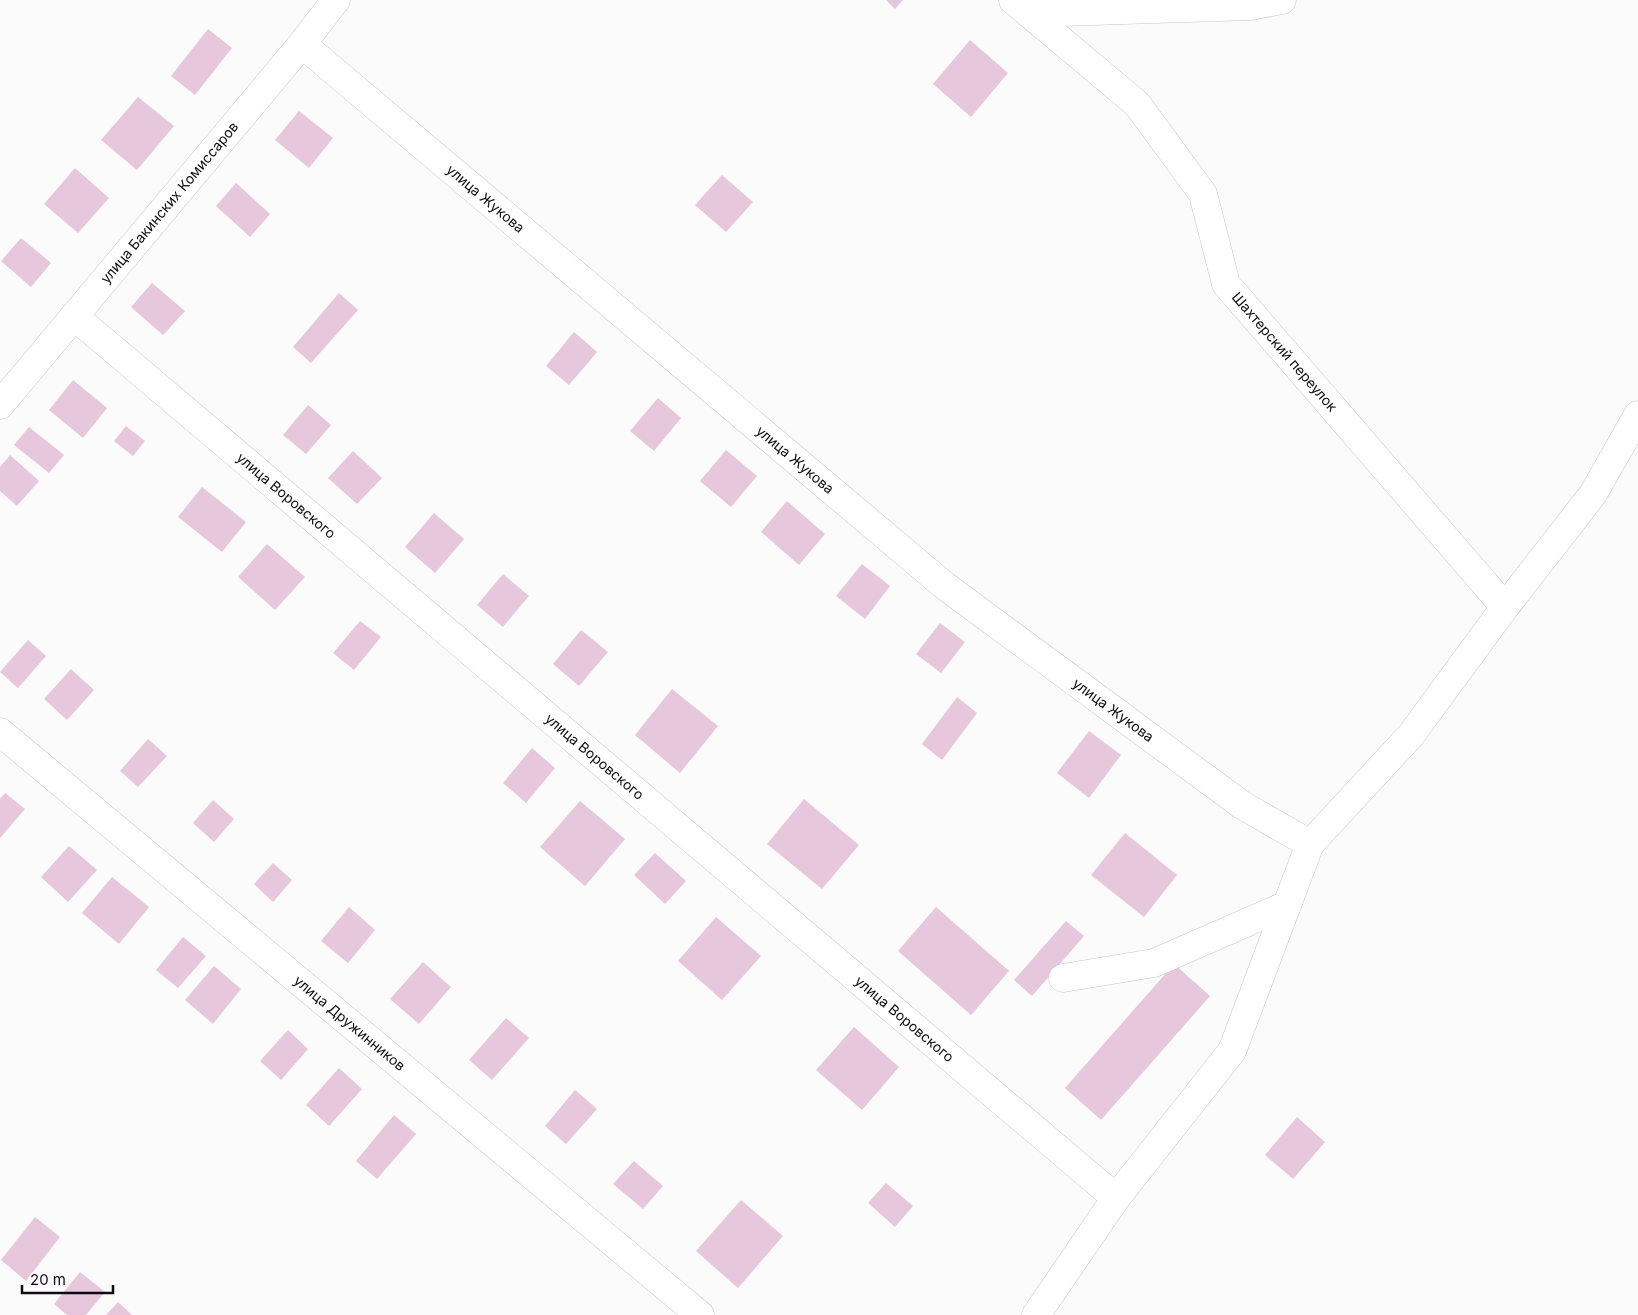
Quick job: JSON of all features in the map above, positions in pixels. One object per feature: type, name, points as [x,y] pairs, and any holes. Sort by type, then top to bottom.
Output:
[{"type":"street","name":"улица Бакинских Комиссаров","points":[[0,405],[302,44],[336,0]]},
{"type":"street","points":[[1021,6],[1250,6],[1282,0]]},
{"type":"street","name":"Шахтерский переулок","points":[[1021,6],[1136,104],[1203,194],[1226,284],[1505,607]]},
{"type":"street","name":"улица Жукова","points":[[302,44],[945,586],[1242,805],[1310,844]]},
{"type":"street","name":"улица Воровского","points":[[74,316],[1116,1198]]},
{"type":"street","points":[[1036,1315],[1116,1198],[1232,1051],[1310,844],[1411,735],[1505,607],[1593,494],[1638,414]]},
{"type":"street","name":"улица Дружинников","points":[[0,732],[700,1315]]},
{"type":"street","points":[[1064,978],[1154,963],[1287,905]]},
{"type":"building","points":[[886,0],[903,0],[895,9]]},
{"type":"building","points":[[208,29],[232,48],[195,95],[171,76]]},
{"type":"building","points":[[970,40],[1008,73],[971,117],[933,84]]},
{"type":"building","points":[[138,97],[174,126],[137,170],[101,140]]},
{"type":"building","points":[[299,111],[333,138],[309,168],[275,140]]},
{"type":"building","points":[[75,168],[109,198],[78,233],[44,204]]},
{"type":"building","points":[[722,175],[753,202],[726,232],[695,205]]},
{"type":"building","points":[[236,183],[270,214],[250,237],[216,206]]},
{"type":"building","points":[[21,238],[51,263],[31,287],[1,261]]},
{"type":"building","points":[[152,283],[185,311],[163,335],[131,307]]},
{"type":"building","points":[[339,293],[358,310],[311,363],[293,347]]},
{"type":"building","points":[[574,332],[597,352],[569,385],[546,366]]},
{"type":"building","points":[[73,380],[107,408],[83,438],[49,410]]},
{"type":"building","points":[[658,398],[681,418],[654,451],[630,431]]},
{"type":"building","points":[[308,405],[331,425],[306,454],[283,435]]},
{"type":"building","points":[[126,426],[145,441],[133,456],[114,441]]},
{"type":"building","points":[[29,427],[64,455],[49,473],[14,445]]},
{"type":"building","points":[[726,450],[757,476],[731,507],[700,481]]},
{"type":"building","points":[[353,451],[382,478],[357,504],[328,478]]},
{"type":"building","points":[[10,455],[39,481],[17,506],[0,491],[0,467]]},
{"type":"building","points":[[202,487],[246,522],[222,552],[178,517]]},
{"type":"building","points":[[787,501],[825,534],[799,565],[761,532]]},
{"type":"building","points":[[434,513],[464,539],[435,573],[405,547]]},
{"type":"building","points":[[267,544],[305,577],[275,610],[238,577]]},
{"type":"building","points":[[862,564],[890,586],[865,619],[836,596]]},
{"type":"building","points":[[503,574],[529,596],[503,627],[477,605]]},
{"type":"building","points":[[360,621],[381,637],[354,670],[333,653]]},
{"type":"building","points":[[940,623],[965,642],[941,673],[916,654]]},
{"type":"building","points":[[581,630],[608,652],[579,686],[553,664]]},
{"type":"building","points":[[28,640],[46,656],[18,688],[0,672]]},
{"type":"building","points":[[71,669],[94,690],[67,720],[44,699]]},
{"type":"building","points":[[672,689],[718,726],[680,773],[635,735]]},
{"type":"building","points":[[957,697],[977,713],[942,760],[922,744]]},
{"type":"building","points":[[1089,731],[1121,755],[1089,798],[1057,773]]},
{"type":"building","points":[[148,739],[167,756],[138,787],[120,771]]},
{"type":"building","points":[[532,748],[555,768],[526,803],[503,783]]},
{"type":"building","points":[[5,793],[25,809],[0,838],[0,799]]},
{"type":"building","points":[[804,799],[859,845],[822,889],[767,844]]},
{"type":"building","points":[[213,800],[234,819],[214,842],[193,823]]},
{"type":"building","points":[[580,801],[625,839],[585,886],[540,847]]},
{"type":"building","points":[[1125,833],[1177,875],[1144,917],[1091,875]]},
{"type":"building","points":[[69,846],[97,870],[68,902],[41,877]]},
{"type":"building","points":[[655,853],[686,881],[665,904],[634,875]]},
{"type":"building","points":[[273,863],[292,880],[273,902],[254,884]]},
{"type":"building","points":[[112,877],[149,907],[119,944],[82,913]]},
{"type":"building","points":[[349,907],[375,930],[348,963],[321,941]]},
{"type":"building","points":[[936,907],[1009,971],[971,1015],[898,951]]},
{"type":"building","points":[[716,917],[761,956],[722,1000],[678,961]]},
{"type":"building","points":[[1066,921],[1084,936],[1032,996],[1014,980]]},
{"type":"building","points":[[183,937],[206,956],[178,988],[156,970]]},
{"type":"building","points":[[423,962],[451,987],[419,1024],[390,999]]},
{"type":"building","points":[[1174,964],[1210,996],[1101,1120],[1065,1088]]},
{"type":"building","points":[[214,966],[241,989],[213,1024],[185,1000]]},
{"type":"building","points":[[506,1018],[529,1038],[492,1080],[469,1060]]},
{"type":"building","points":[[854,1027],[899,1067],[862,1110],[816,1070]]},
{"type":"building","points":[[288,1030],[308,1049],[281,1080],[260,1061]]},
{"type":"building","points":[[339,1068],[362,1089],[329,1126],[306,1105]]},
{"type":"building","points":[[575,1090],[597,1109],[566,1144],[545,1126]]},
{"type":"building","points":[[394,1115],[416,1134],[377,1179],[356,1161]]},
{"type":"building","points":[[1297,1117],[1325,1142],[1293,1179],[1265,1155]]},
{"type":"building","points":[[634,1161],[663,1186],[643,1209],[613,1184]]},
{"type":"building","points":[[886,1183],[913,1206],[895,1227],[868,1203]]},
{"type":"building","points":[[741,1200],[783,1236],[738,1288],[696,1251]]},
{"type":"building","points":[[35,1217],[60,1237],[26,1281],[1,1260]]},
{"type":"building","points":[[80,1272],[105,1292],[86,1315],[67,1315],[54,1304]]},
{"type":"building","points":[[118,1302],[132,1315],[106,1315]]}]
